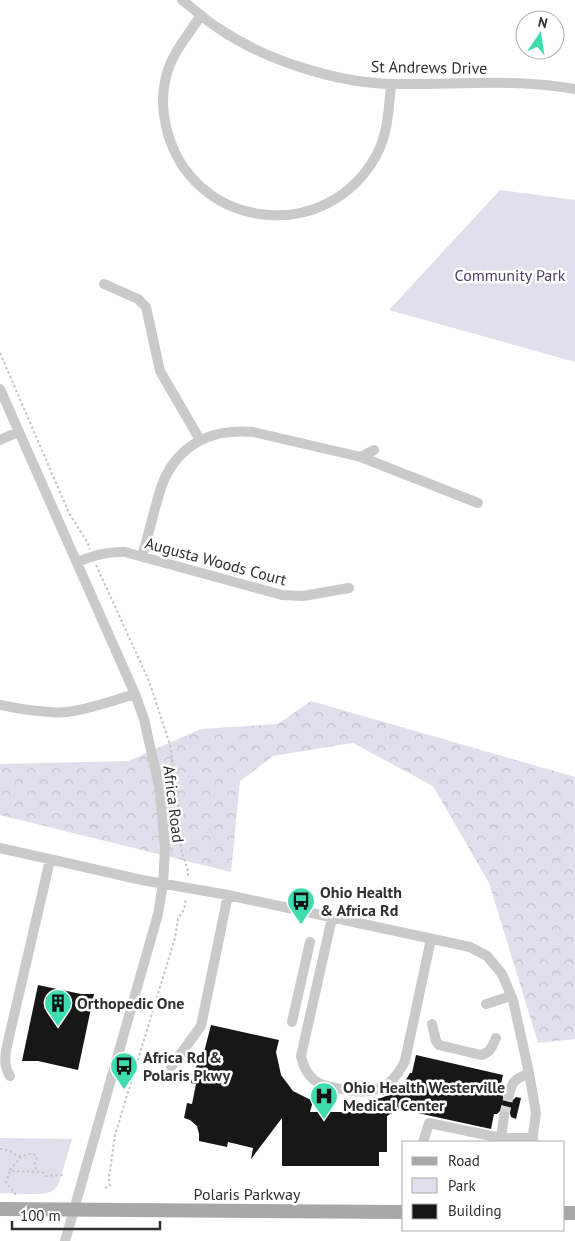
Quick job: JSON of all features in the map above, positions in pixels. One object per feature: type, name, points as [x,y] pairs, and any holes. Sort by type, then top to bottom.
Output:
[{"type":"main road","name":"Polaris Parkway","points":[[0,1210],[402,1212]]},
{"type":"street","name":"St Andrews Drive","points":[[182,0],[218,28],[242,42],[291,64],[338,76],[391,84],[486,82],[533,84],[575,89]]},
{"type":"street","points":[[201,15],[176,51],[166,75],[163,100],[164,115],[170,141],[188,173],[197,184],[211,195],[235,208],[271,216],[292,215],[309,211],[325,204],[351,188],[368,168],[380,146],[387,120],[391,84]]},
{"type":"street","points":[[104,284],[138,299],[146,307],[160,371],[200,440]]},
{"type":"street","name":"Africa Road","points":[[0,389],[135,694],[144,719],[160,791],[165,849],[163,884],[158,914],[65,1241]]},
{"type":"street","points":[[0,440],[18,432]]},
{"type":"street","points":[[142,556],[162,485],[176,460],[200,440],[225,432],[252,432],[361,458],[478,503]]},
{"type":"street","points":[[361,458],[374,450]]},
{"type":"street","name":"Augusta Woods Court","points":[[76,562],[92,556],[125,552],[282,595],[303,596],[348,588]]},
{"type":"street","points":[[0,705],[30,710],[66,712],[95,707],[135,694]]},
{"type":"street","points":[[0,848],[163,884],[470,947],[487,956],[502,974],[511,996],[536,1113],[532,1140],[501,1138],[429,1123],[424,1141]]},
{"type":"street","points":[[0,1074],[10,1076],[4,1063],[6,1050],[50,860]]},
{"type":"street","points":[[171,1067],[201,1026],[228,896]]},
{"type":"street","points":[[332,918],[301,1056],[304,1068],[314,1080],[323,1085],[347,1091],[361,1092],[378,1089],[389,1083],[400,1071],[405,1061],[431,939]]},
{"type":"street","points":[[292,1022],[310,942]]},
{"type":"street","points":[[298,994],[314,998]]},
{"type":"street","points":[[486,1004],[511,996]]},
{"type":"street","points":[[432,1024],[436,1041],[439,1045],[481,1056],[491,1049],[496,1038]]},
{"type":"street","points":[[509,1095],[512,1083],[529,1074]]},
{"type":"street","points":[[501,1138],[504,1116]]},
{"type":"path","points":[[105,1188],[110,1186],[109,1178],[115,1135],[175,938],[178,919],[185,903]]},
{"type":"path","points":[[0,1150],[7,1149],[17,1156],[31,1153],[36,1155],[36,1171]]},
{"type":"path","points":[[16,1194],[6,1182],[10,1171],[21,1156]]},
{"type":"path","points":[[10,1171],[36,1171],[42,1172],[46,1176],[62,1175]]},
{"type":"green space","name":"Community Park","points":[[500,190],[575,200],[575,362],[389,310]]},
{"type":"green space","points":[[311,701],[575,777],[575,1039],[538,1043],[489,883],[433,786],[353,743],[273,756],[240,781],[231,872],[0,815],[0,764],[128,761],[201,729],[278,724]]},
{"type":"green space","points":[[0,1138],[72,1139],[56,1188],[50,1192],[39,1194],[0,1193]]},
{"type":"building","name":"Orthopedic One","points":[[38,985],[81,994],[94,994],[78,1070],[38,1061],[22,1061]]},
{"type":"building","points":[[211,1025],[279,1040],[276,1052],[281,1075],[293,1091],[313,1101],[310,1112],[364,1112],[367,1101],[394,1093],[404,1083],[410,1073],[412,1073],[416,1055],[503,1075],[499,1093],[510,1102],[516,1097],[521,1098],[516,1119],[511,1117],[508,1110],[501,1110],[494,1114],[491,1129],[399,1109],[387,1116],[387,1152],[379,1152],[379,1166],[282,1166],[282,1118],[251,1159],[253,1148],[228,1142],[227,1147],[199,1141],[197,1126],[184,1118],[187,1103],[192,1104],[196,1084],[191,1083],[197,1063],[201,1064]]},
{"type":"tunnel","points":[[504,1116],[509,1095]]},
{"type":"place","name":"Ohio Health & Africa Rd","points":[[301,925]]},
{"type":"place","name":"Orthopedic One","points":[[58,1027]]},
{"type":"place","name":"Africa Rd & Polaris Pkwy","points":[[124,1090]]},
{"type":"place","name":"Ohio Health Westerville Medical Center","points":[[324,1120]]}]
